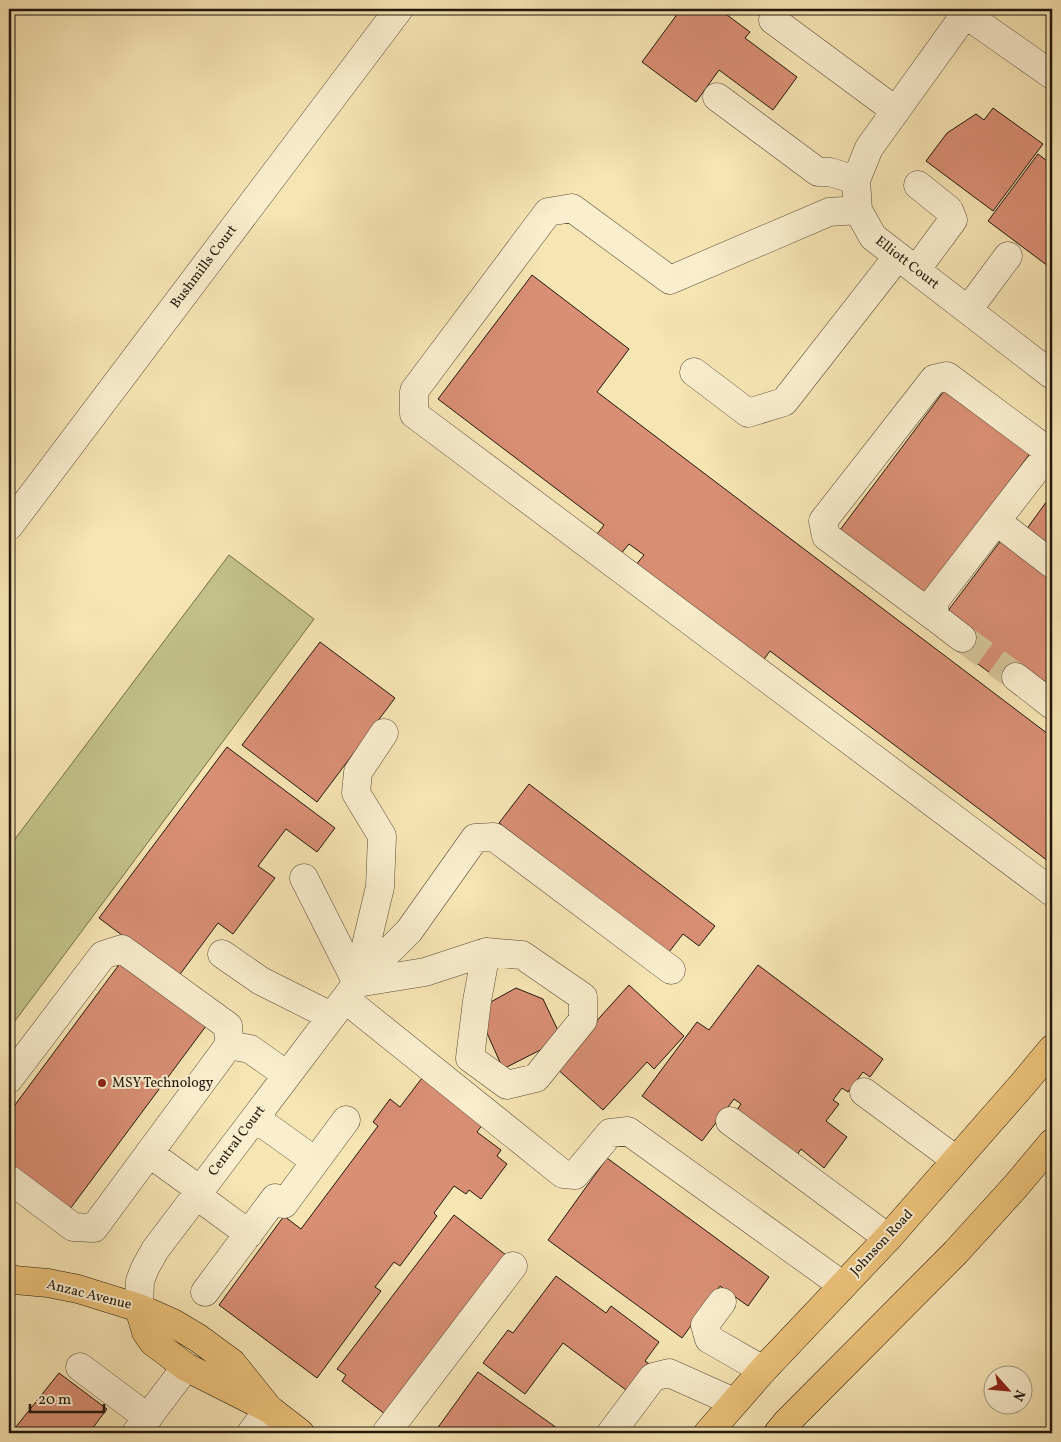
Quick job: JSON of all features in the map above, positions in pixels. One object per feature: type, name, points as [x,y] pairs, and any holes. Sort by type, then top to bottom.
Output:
[{"type":"main road","name":"Johnson Road","points":[[708,1433],[763,1370],[888,1238],[1052,1049]]},
{"type":"main road","points":[[778,1433],[956,1252],[1052,1143]]},
{"type":"main road","name":"Anzac Avenue","points":[[11,1280],[48,1283],[78,1289],[139,1308]]},
{"type":"main road","name":"Central Court","points":[[139,1308],[146,1332],[153,1342],[186,1367],[269,1410],[300,1433]]},
{"type":"main road","name":"Central Court","points":[[139,1308],[173,1323],[198,1338],[232,1364],[269,1410]]},
{"type":"street","name":"Bushmills Court","points":[[9,526],[399,9]]},
{"type":"street","points":[[968,10],[1052,75]]},
{"type":"street","name":"Elliott Court","points":[[968,10],[869,148],[856,180],[858,210],[873,237],[968,310],[1048,364]]},
{"type":"street","points":[[774,20],[896,111]]},
{"type":"street","points":[[717,96],[818,172],[830,172],[856,180]]},
{"type":"street","points":[[694,372],[748,413],[784,402],[907,263],[953,220],[949,210],[918,185]]},
{"type":"street","points":[[858,210],[829,212],[670,280],[572,208],[548,212],[414,392],[414,414],[1052,892]]},
{"type":"street","points":[[968,310],[1008,256]]},
{"type":"street","points":[[962,638],[826,536],[823,521],[934,379],[947,376],[1052,454]]},
{"type":"street","points":[[936,618],[933,603],[1038,467],[1052,465]]},
{"type":"street","points":[[996,521],[1052,564]]},
{"type":"street","points":[[1016,677],[1052,705]]},
{"type":"street","points":[[344,1000],[380,887],[382,836],[356,793],[358,772],[384,733]]},
{"type":"street","points":[[344,1000],[409,931],[475,838],[494,837],[671,970]]},
{"type":"street","points":[[304,878],[344,1000]]},
{"type":"street","points":[[9,1080],[103,955],[122,949],[228,1026],[229,1045],[94,1228],[73,1227],[9,1179]]},
{"type":"street","points":[[344,1000],[486,952],[522,955],[583,997],[583,1020],[536,1078],[506,1085],[470,1058],[477,1001],[486,952]]},
{"type":"street","points":[[222,954],[261,981],[344,1000],[563,1174],[576,1174],[610,1132],[628,1131],[842,1285]]},
{"type":"street","name":"Central Court","points":[[139,1308],[140,1281],[155,1250],[344,1000]]},
{"type":"street","points":[[229,1045],[250,1049],[287,1075]]},
{"type":"street","points":[[864,1092],[956,1160]]},
{"type":"street","points":[[255,1118],[315,1161]]},
{"type":"street","points":[[205,1292],[274,1198],[284,1204],[346,1120]]},
{"type":"street","points":[[730,1121],[888,1238]]},
{"type":"street","points":[[149,1154],[249,1234]]},
{"type":"street","points":[[386,1433],[514,1266]]},
{"type":"street","points":[[722,1302],[705,1326],[709,1339],[763,1370]]},
{"type":"street","points":[[80,1367],[142,1425],[186,1367]]},
{"type":"street","points":[[612,1433],[653,1377],[669,1373],[734,1402]]},
{"type":"street","points":[[251,1433],[269,1410]]},
{"type":"green space","points":[[229,555],[314,619],[9,1029],[9,847]]},
{"type":"building","points":[[681,9],[719,9],[750,32],[745,38],[797,77],[773,110],[719,70],[696,102],[642,62]]},
{"type":"building","points":[[993,108],[1043,144],[993,211],[926,161],[947,133],[976,114],[984,120]]},
{"type":"building","points":[[1038,154],[1052,165],[1052,269],[988,221]]},
{"type":"building","points":[[532,275],[629,349],[597,392],[1052,737],[1052,864],[770,651],[762,662],[635,566],[644,555],[629,544],[619,556],[594,538],[604,525],[438,399]]},
{"type":"building","points":[[947,387],[1032,451],[925,594],[840,530]]},
{"type":"building","points":[[1052,494],[1052,549],[1026,530]]},
{"type":"building","points":[[1002,539],[1052,577],[1052,689],[1009,687],[955,647],[947,612]]},
{"type":"building","points":[[320,642],[395,698],[317,802],[242,745]]},
{"type":"building","points":[[227,747],[335,828],[317,852],[286,829],[258,866],[275,878],[233,934],[218,923],[178,977],[99,918]]},
{"type":"building","points":[[529,784],[715,926],[699,946],[683,934],[669,952],[499,823]]},
{"type":"building","points":[[121,962],[206,1026],[70,1209],[9,1163],[9,1113]]},
{"type":"building","points":[[758,965],[883,1059],[870,1077],[863,1072],[848,1092],[842,1088],[833,1100],[839,1104],[826,1121],[847,1137],[824,1168],[801,1149],[797,1155],[737,1110],[741,1104],[734,1099],[702,1141],[642,1096],[697,1022],[709,1030]]},
{"type":"building","points":[[629,985],[684,1036],[654,1069],[647,1062],[603,1110],[555,1067]]},
{"type":"building","points":[[516,988],[543,999],[562,1039],[503,1069],[487,1033],[487,1004]]},
{"type":"building","points":[[422,1078],[483,1124],[477,1132],[501,1150],[497,1156],[507,1164],[481,1199],[469,1190],[466,1194],[454,1186],[434,1213],[437,1216],[400,1266],[394,1262],[375,1287],[381,1291],[317,1378],[219,1305],[284,1216],[301,1229],[378,1126],[373,1122],[390,1099],[400,1107]]},
{"type":"building","points":[[607,1158],[769,1277],[748,1306],[720,1286],[682,1338],[548,1240]]},
{"type":"building","points":[[454,1215],[506,1255],[385,1414],[342,1381],[346,1375],[337,1369]]},
{"type":"building","points":[[556,1276],[606,1313],[611,1306],[659,1342],[645,1361],[651,1365],[630,1393],[563,1343],[525,1394],[483,1363],[508,1330],[513,1333]]},
{"type":"building","points":[[478,1372],[564,1433],[434,1433]]},
{"type":"building","points":[[59,1373],[107,1409],[89,1433],[11,1433]]},
{"type":"tunnel","points":[[962,638],[1016,677]]},
{"type":"place","name":"MSY Technology","points":[[102,1083]]}]
